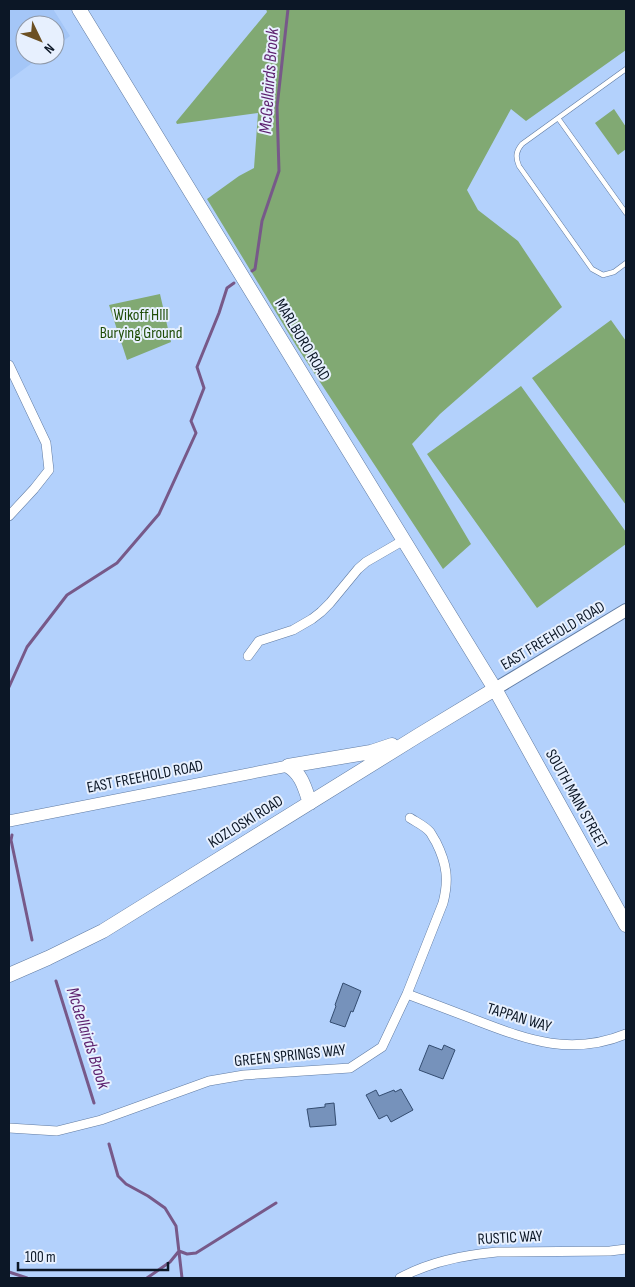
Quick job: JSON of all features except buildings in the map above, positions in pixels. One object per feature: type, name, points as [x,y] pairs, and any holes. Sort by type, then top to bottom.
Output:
[{"type":"main road","name":"MARLBORO ROAD","points":[[80,9],[496,689]]},
{"type":"main road","name":"EAST FREEHOLD ROAD","points":[[496,689],[626,610]]},
{"type":"main road","name":"KOZLOSKI ROAD","points":[[9,975],[103,931],[418,735],[496,689]]},
{"type":"main road","name":"SOUTH MAIN STREET","points":[[496,689],[626,925]]},
{"type":"main road","points":[[288,766],[371,752],[418,735]]},
{"type":"main road","points":[[288,766],[294,769],[302,780],[310,803]]},
{"type":"street","points":[[9,365],[46,443],[49,470],[9,516]]},
{"type":"street","points":[[248,656],[259,641],[293,630],[312,619],[321,612],[366,562],[404,540]]},
{"type":"street","name":"EAST FREEHOLD ROAD","points":[[9,821],[288,766]]},
{"type":"street","name":"GREEN SPRINGS WAY","points":[[9,1128],[57,1131],[101,1120],[209,1081],[244,1075],[350,1068],[382,1047],[407,994],[443,903],[446,890],[445,864],[440,850],[430,831],[410,818]]},
{"type":"street","name":"TAPPAN WAY","points":[[407,994],[516,1036],[554,1045],[595,1043],[626,1034]]},
{"type":"street","name":"RUSTIC WAY","points":[[400,1278],[418,1269],[452,1258],[482,1253],[626,1249]]},
{"type":"lane","points":[[626,69],[522,144],[516,154],[516,160],[592,269],[603,275],[614,272],[626,263]]},
{"type":"lane","points":[[558,118],[626,213]]},
{"type":"shaded area","points":[[9,9],[53,9],[57,15],[15,15],[15,65],[29,65],[9,80]]},
{"type":"shaded area","points":[[65,28],[70,36],[65,40]]},
{"type":"green space","points":[[266,9],[626,9],[626,50],[526,121],[511,109],[467,190],[478,210],[518,241],[562,307],[440,414],[412,444],[471,544],[443,569],[297,347],[207,199],[239,176],[254,168],[258,113],[177,124],[176,122],[267,12]]},
{"type":"green space","points":[[614,109],[626,127],[626,149],[618,155],[595,123]]},
{"type":"green space","name":"Wikoff HIll Burying Ground","points":[[160,294],[171,342],[127,360],[109,305]]},
{"type":"green space","points":[[611,320],[626,341],[626,505],[532,378]]},
{"type":"green space","points":[[521,386],[626,532],[626,544],[537,608],[427,454]]},
{"type":"waterway","name":"McGellairds Brook","points":[[252,271],[255,269],[262,221],[279,171],[277,107],[288,9]]},
{"type":"waterway","name":"McGellairds Brook","points":[[9,687],[27,647],[67,595],[117,563],[159,514],[196,433],[191,421],[204,388],[197,367],[227,288],[234,283]]},
{"type":"waterway","name":"McGellairds Brook","points":[[12,835],[11,840],[32,940]]},
{"type":"waterway","name":"McGellairds Brook","points":[[56,981],[94,1103]]},
{"type":"waterway","points":[[109,1144],[118,1176],[126,1184],[165,1208],[176,1226],[182,1278]]},
{"type":"waterway","points":[[147,1278],[170,1262],[179,1251],[187,1254],[196,1253],[276,1203]]},
{"type":"waterway","points":[[9,1272],[27,1278]]}]
